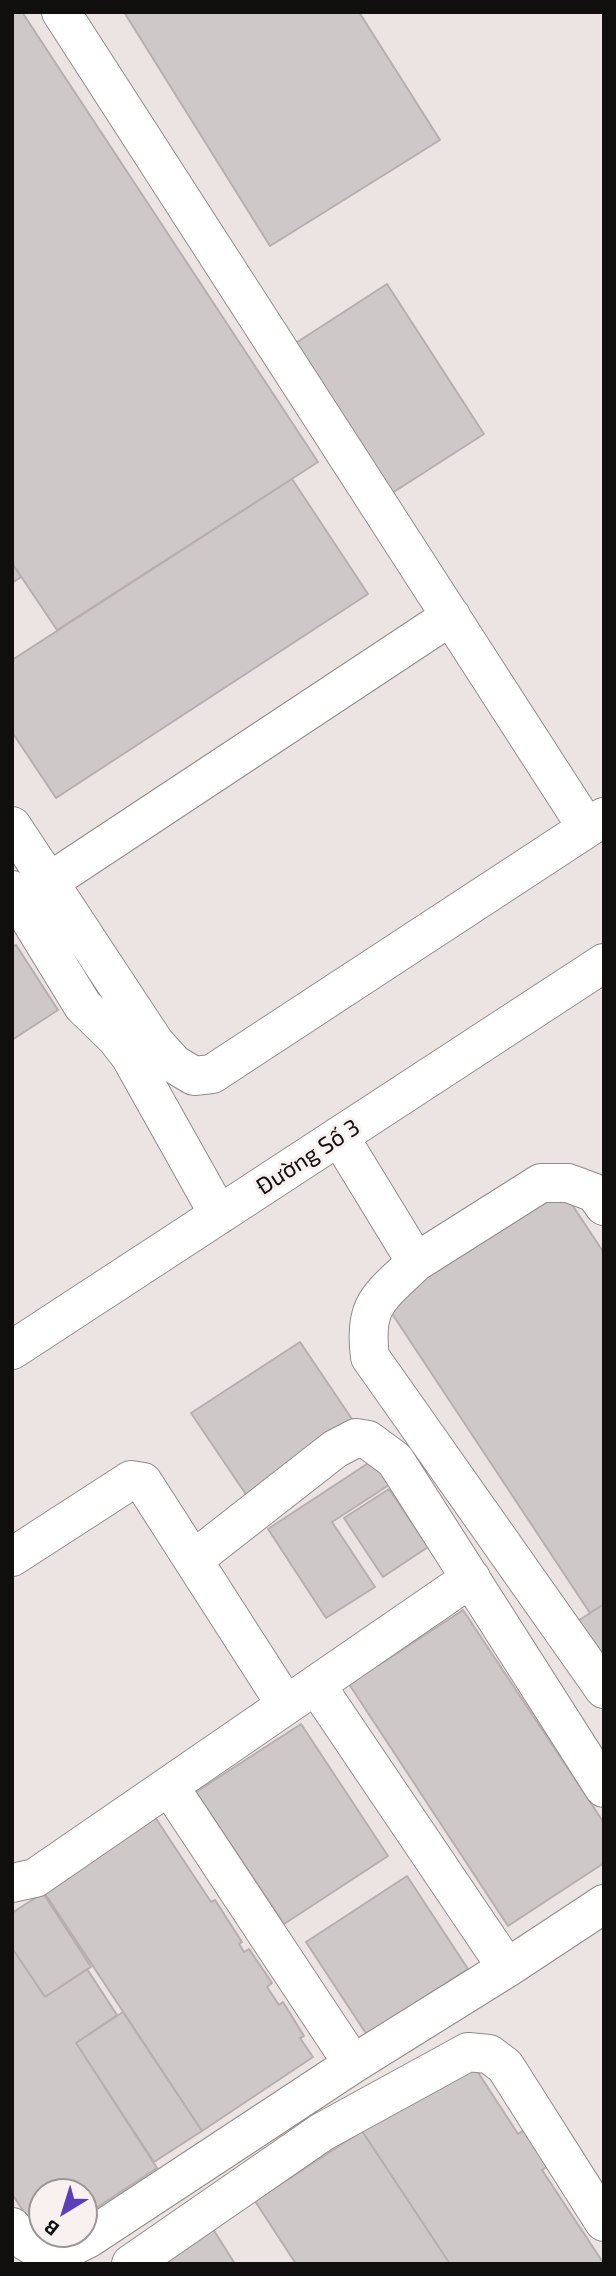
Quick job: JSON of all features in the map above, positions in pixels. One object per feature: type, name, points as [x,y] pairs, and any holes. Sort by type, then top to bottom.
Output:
[{"type":"street","points":[[12,826],[155,1043],[174,1064],[194,1076],[212,1074],[595,823],[451,617],[61,12]]},
{"type":"street","points":[[49,882],[451,617]]},
{"type":"street","points":[[12,890],[83,1006],[116,1038],[130,1056],[219,1215]]},
{"type":"street","name":"Đường Số 3","points":[[12,1350],[604,963]]},
{"type":"street","points":[[339,1136],[416,1262]]},
{"type":"street","points":[[604,1206],[595,1193],[586,1189],[568,1183],[541,1183],[416,1262],[379,1298],[370,1315],[367,1334],[370,1357],[604,1689]]},
{"type":"street","points":[[193,1560],[335,1450],[356,1438],[368,1440],[395,1460],[604,1788]]},
{"type":"street","points":[[12,1557],[131,1480],[143,1482],[193,1560],[301,1695],[507,1968]]},
{"type":"street","points":[[12,1883],[35,1878],[471,1578]]},
{"type":"street","points":[[169,1786],[353,2064]]},
{"type":"street","points":[[12,2227],[19,2237],[46,2254],[89,2238],[353,2064],[604,1904]]},
{"type":"street","points":[[131,2264],[322,2132],[468,2053],[489,2054],[505,2066],[604,2222]]},
{"type":"building","points":[[12,12],[22,12],[318,462],[57,630],[12,563]]},
{"type":"building","points":[[124,12],[359,12],[440,140],[270,246]]},
{"type":"building","points":[[387,284],[484,434],[386,497],[288,348]]},
{"type":"building","points":[[292,479],[368,594],[56,798],[12,732],[12,660]]},
{"type":"building","points":[[12,563],[21,577],[12,583]]},
{"type":"building","points":[[16,945],[58,1010],[12,1040],[12,947]]},
{"type":"building","points":[[559,1185],[604,1253],[604,1604],[590,1613],[383,1300]]},
{"type":"building","points":[[300,1342],[358,1428],[249,1499],[191,1413]]},
{"type":"building","points":[[373,1460],[389,1485],[332,1522],[375,1587],[326,1618],[268,1529]]},
{"type":"building","points":[[389,1489],[428,1547],[383,1577],[344,1518]]},
{"type":"building","points":[[604,1604],[604,1667],[570,1626]]},
{"type":"building","points":[[463,1610],[604,1823],[604,1863],[508,1926],[345,1678],[375,1658],[379,1665]]},
{"type":"building","points":[[301,1724],[388,1856],[284,1924],[196,1792]]},
{"type":"building","points":[[147,1805],[211,1902],[215,1900],[242,1942],[239,1944],[244,1952],[249,1949],[272,1983],[267,1987],[279,2005],[283,2002],[304,2036],[300,2038],[313,2057],[202,2131],[42,1889]]},
{"type":"building","points":[[407,1876],[468,1969],[367,2035],[306,1942]]},
{"type":"building","points":[[43,1893],[91,1967],[45,1997],[12,1948],[12,1913]]},
{"type":"building","points":[[12,1948],[45,1997],[87,1969],[117,2015],[76,2043],[157,2168],[98,2207],[98,2178],[28,2178],[28,2218],[12,2194]]},
{"type":"building","points":[[123,2012],[202,2131],[154,2162],[76,2043]]},
{"type":"building","points":[[470,2060],[518,2134],[524,2130],[548,2166],[542,2170],[604,2264],[450,2264],[362,2131]]},
{"type":"building","points":[[362,2131],[450,2264],[296,2264],[255,2201]]},
{"type":"building","points":[[213,2229],[235,2264],[161,2264]]}]
